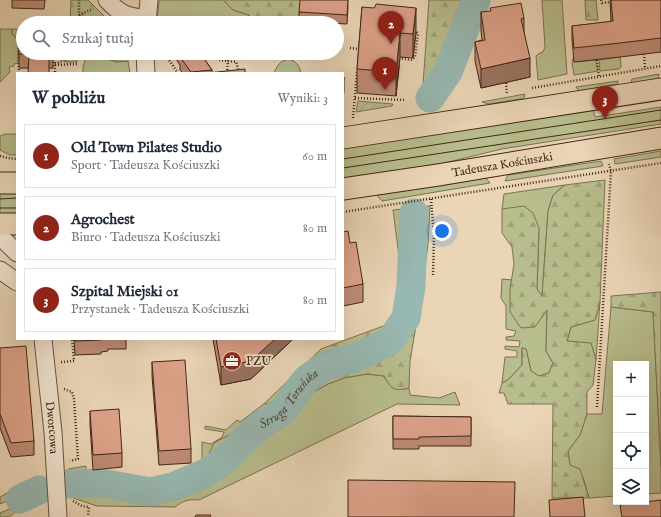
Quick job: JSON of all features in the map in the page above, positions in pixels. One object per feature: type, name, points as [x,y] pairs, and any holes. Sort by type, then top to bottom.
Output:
[{"type":"main road","points":[[348,130],[661,89]]},
{"type":"main road","name":"Tadeusza Kościuszki","points":[[344,189],[438,175],[661,138]]},
{"type":"main road","points":[[0,183],[16,183]]},
{"type":"main road","points":[[0,224],[16,224]]},
{"type":"street","points":[[108,0],[116,9],[128,16]]},
{"type":"street","points":[[147,16],[149,0]]},
{"type":"street","points":[[145,60],[146,72]]},
{"type":"street","points":[[0,238],[16,252]]},
{"type":"street","points":[[0,270],[16,281]]},
{"type":"street","name":"Dworcowa","points":[[43,340],[53,432],[58,517]]},
{"type":"path","points":[[78,16],[79,0]]},
{"type":"path","points":[[601,0],[602,3],[610,2]]},
{"type":"path","points":[[396,58],[412,60],[415,57],[418,34],[414,31]]},
{"type":"path","points":[[350,48],[359,50],[360,43]]},
{"type":"path","points":[[644,54],[645,69]]},
{"type":"path","points":[[19,60],[19,72]]},
{"type":"path","points":[[55,60],[55,72]]},
{"type":"path","points":[[55,64],[65,60]]},
{"type":"path","points":[[169,60],[177,72]]},
{"type":"path","points":[[219,60],[236,62],[238,72]]},
{"type":"path","points":[[597,60],[599,77]]},
{"type":"path","points":[[227,72],[228,61]]},
{"type":"path","points":[[55,64],[77,64]]},
{"type":"path","points":[[348,130],[355,98],[357,70]]},
{"type":"path","points":[[506,82],[507,94]]},
{"type":"path","points":[[355,98],[404,100]]},
{"type":"path","points":[[597,407],[611,172],[605,147]]},
{"type":"path","points":[[0,156],[16,158]]},
{"type":"path","points":[[344,212],[661,164]]},
{"type":"path","points":[[431,198],[434,236],[433,275]]},
{"type":"path","points":[[57,362],[74,361],[72,340]]},
{"type":"green space","points":[[71,0],[88,0],[104,16],[70,16]]},
{"type":"green space","points":[[159,0],[223,0],[233,10],[249,16],[158,16]]},
{"type":"green space","points":[[223,0],[348,0],[348,7],[300,4],[299,16],[249,16],[233,10]]},
{"type":"green space","points":[[429,0],[485,0],[454,82],[422,98]]},
{"type":"green space","points":[[542,0],[562,0],[567,74],[538,80],[536,56],[543,52],[545,47]]},
{"type":"green space","points":[[585,0],[596,0],[598,20],[586,20]]},
{"type":"green space","points":[[0,29],[12,29],[12,34],[16,38],[16,60],[18,60],[18,63],[9,67],[10,72],[0,82]]},
{"type":"green space","points":[[12,29],[16,29],[16,38],[12,34]]},
{"type":"green space","points":[[619,38],[621,67],[619,69],[600,71],[599,60],[620,57]]},
{"type":"green space","points":[[574,56],[574,62],[596,60],[598,71],[574,75],[572,62]]},
{"type":"green space","points":[[65,60],[77,60],[77,62],[65,62]]},
{"type":"green space","points":[[85,60],[111,60],[117,62],[128,61],[130,72],[83,72]]},
{"type":"green space","points":[[112,60],[128,60],[128,61]]},
{"type":"green space","points":[[283,61],[294,61],[301,72],[274,72],[279,64]]},
{"type":"green space","points":[[659,74],[658,79],[633,83],[631,81],[632,79]]},
{"type":"green space","points":[[618,81],[617,84],[579,91],[576,87]]},
{"type":"green space","points":[[525,94],[524,98],[521,99],[488,104],[482,102]]},
{"type":"green space","points":[[358,101],[393,104],[392,106],[356,112]]},
{"type":"green space","points":[[661,107],[661,124],[502,149],[436,165],[344,179],[344,148],[593,108],[595,117]]},
{"type":"green space","points":[[5,134],[16,134],[16,155],[10,155],[0,150],[0,136]]},
{"type":"green space","points":[[661,151],[661,157],[615,164],[614,159]]},
{"type":"green space","points":[[601,161],[603,166],[505,181],[508,175]]},
{"type":"green space","points":[[486,178],[490,183],[382,201],[375,193]]},
{"type":"green space","points":[[605,180],[600,302],[595,320],[571,327],[567,341],[591,343],[596,360],[593,385],[587,392],[587,414],[580,435],[568,451],[570,465],[580,469],[589,498],[552,498],[553,404],[508,404],[504,393],[499,393],[502,383],[508,380],[522,365],[522,348],[526,349],[531,371],[539,376],[549,373],[553,363],[546,351],[547,310],[535,327],[521,328],[510,312],[510,289],[514,264],[512,247],[502,233],[502,209],[524,206],[533,213],[539,228],[537,289],[542,296],[548,211],[553,195],[565,185]]},
{"type":"green space","points":[[565,185],[553,195],[548,211],[542,296],[537,289],[539,229],[502,209],[504,194]]},
{"type":"green space","points":[[16,191],[16,216],[0,216],[0,192]]},
{"type":"green space","points":[[430,206],[428,244],[410,361],[409,388],[400,390],[396,389],[391,387],[384,376],[367,374],[344,378],[328,384],[310,394],[297,410],[271,428],[240,462],[221,472],[211,466],[209,454],[214,443],[261,418],[269,408],[265,403],[321,349],[394,322],[403,287],[393,210]]},
{"type":"green space","points":[[502,279],[512,280],[510,289],[547,309],[546,351],[553,363],[549,373],[539,376],[531,371],[526,349],[522,348],[522,365],[508,380],[502,383],[505,357],[517,357],[517,351],[505,349],[505,346],[519,347],[520,341],[506,340],[506,337],[514,336],[516,331],[506,329],[506,306],[501,298]]},
{"type":"green space","points":[[661,292],[661,467],[653,312],[611,307],[611,296]]},
{"type":"green space","points":[[600,302],[596,360],[591,344],[567,341],[571,327],[595,320]]},
{"type":"green space","points":[[611,307],[653,312],[661,493],[649,494],[649,361],[613,361],[613,496],[589,498],[583,477],[570,466],[568,451],[580,435],[587,414],[602,414]]},
{"type":"green space","points":[[367,374],[384,376],[389,384],[396,389],[409,388],[410,395],[439,398],[455,392],[460,405],[397,404],[199,500],[186,501],[175,507],[97,506],[73,498],[69,493],[107,492],[122,500],[160,494],[162,481],[185,477],[202,467],[202,442],[211,444],[222,437],[224,432],[205,429],[205,426],[226,430],[237,420],[240,422],[265,403],[269,408],[261,418],[214,443],[240,462],[271,428],[297,410],[310,394],[328,384],[344,378]]},
{"type":"green space","points":[[86,466],[86,478],[119,477],[148,486],[162,481],[160,494],[137,502],[122,500],[107,492],[69,493],[68,469]]},
{"type":"green space","points":[[7,493],[10,500],[0,504],[0,497]]},
{"type":"green space","points":[[14,507],[15,512],[11,516],[0,517],[0,513]]},
{"type":"building","points":[[300,0],[348,0],[347,15],[299,12]]},
{"type":"building","points":[[611,0],[661,0],[661,38],[574,48],[572,26],[613,21]]},
{"type":"building","points":[[521,3],[524,18],[521,19],[530,58],[481,69],[475,42],[485,40],[481,12],[491,11],[490,8]]},
{"type":"building","points":[[376,4],[416,8],[413,34],[400,33],[396,72],[357,69],[362,7],[374,8]]},
{"type":"building","points":[[29,60],[49,60],[49,72],[28,72]]},
{"type":"building","points":[[182,60],[205,60],[212,70],[191,72]]},
{"type":"building","points":[[245,69],[245,72],[217,72]]},
{"type":"building","points":[[348,231],[350,243],[356,242],[363,284],[344,288],[344,232]]},
{"type":"building","points":[[75,340],[101,340],[75,341]]},
{"type":"building","points":[[216,340],[274,340],[251,361],[221,367]]},
{"type":"building","points":[[26,346],[34,441],[11,443],[0,414],[0,348]]},
{"type":"building","points":[[185,360],[191,449],[159,451],[152,362]]},
{"type":"building","points":[[119,409],[122,453],[93,455],[90,411]]},
{"type":"building","points":[[393,416],[471,417],[471,436],[393,439]]},
{"type":"building","points":[[348,480],[515,482],[514,517],[348,517]]},
{"type":"building","points":[[583,497],[585,517],[550,517],[549,500]]},
{"type":"building","points":[[661,500],[661,517],[622,517],[620,505],[649,505],[649,501]]},
{"type":"building","points":[[196,515],[211,515],[210,517],[195,517]]},
{"type":"waterway","name":"Struga Toruńska","points":[[430,98],[448,72],[476,0]]},
{"type":"waterway","name":"Struga Toruńska","points":[[68,484],[101,483],[150,492],[175,486],[204,474],[222,462],[259,426],[278,415],[288,405],[307,379],[325,366],[355,358],[390,341],[406,318],[411,286],[414,213]]},
{"type":"waterway","name":"Struga Toruńska","points":[[20,499],[39,490]]},
{"type":"tram line","points":[[344,159],[661,110]]},
{"type":"tram line","points":[[344,168],[661,120]]},
{"type":"tram line","points":[[0,199],[16,198]]},
{"type":"tram line","points":[[0,208],[16,208]]},
{"type":"place","name":"Agrochest","points":[[391,44]]},
{"type":"place","name":"Old Town Pilates Studio","points":[[385,90]]},
{"type":"place","name":"Szpital Miejski 01","points":[[605,119]]},
{"type":"place","name":"PZU","points":[[232,361]]}]
